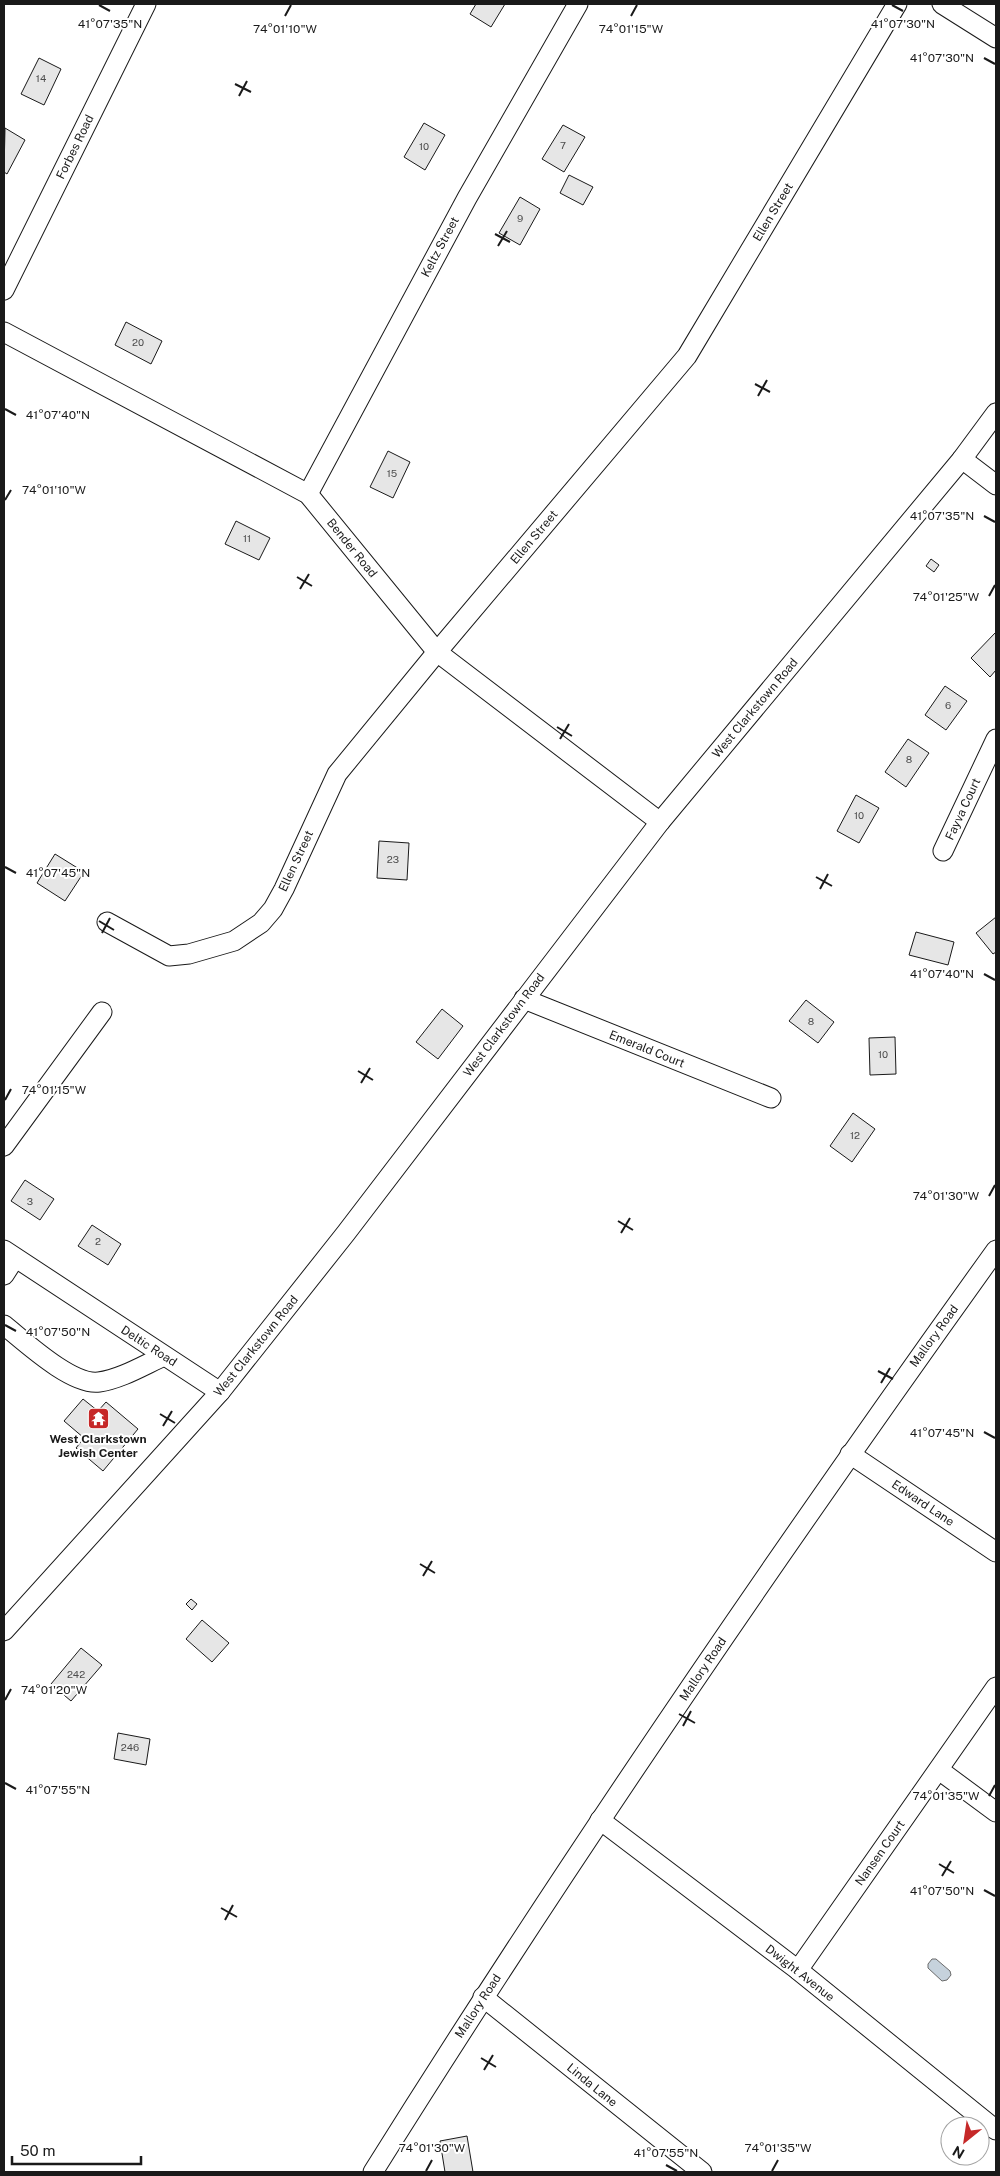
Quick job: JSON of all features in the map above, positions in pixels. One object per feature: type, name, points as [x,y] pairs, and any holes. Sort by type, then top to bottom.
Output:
[{"type":"street","name":"Forbes Road","points":[[4,290],[146,4]]},
{"type":"street","name":"Keltz Street","points":[[308,494],[467,198],[578,4]]},
{"type":"street","name":"Ellen Street","points":[[107,922],[169,956],[189,954],[234,941],[261,923],[273,909],[284,889],[337,774],[437,652],[687,356],[897,4]]},
{"type":"street","points":[[942,4],[996,38]]},
{"type":"street","name":"Bender Road","points":[[4,332],[308,494],[437,652],[660,822]]},
{"type":"street","name":"West Clarkstown Road","points":[[5,1628],[220,1392],[346,1233],[660,822],[962,459],[996,413]]},
{"type":"street","points":[[962,459],[996,485]]},
{"type":"street","name":"Fayva Court","points":[[943,851],[996,739]]},
{"type":"street","name":"Emerald Court","points":[[524,999],[771,1098]]},
{"type":"street","points":[[4,1146],[102,1012]]},
{"type":"street","name":"Mallory Road","points":[[373,2172],[483,1997],[600,1820],[850,1454],[996,1250]]},
{"type":"street","points":[[4,1276],[9,1254]]},
{"type":"street","name":"Deltic Road","points":[[9,1254],[220,1392]]},
{"type":"street","points":[[4,1325],[63,1370],[83,1380],[98,1382],[131,1372],[164,1356]]},
{"type":"street","name":"Edward Lane","points":[[850,1454],[996,1552]]},
{"type":"street","name":"Nansen Court","points":[[798,1970],[996,1687]]},
{"type":"street","points":[[939,1770],[996,1812]]},
{"type":"street","name":"Dwight Avenue","points":[[600,1820],[798,1970],[996,2130]]},
{"type":"street","name":"Linda Lane","points":[[483,1997],[702,2172]]},
{"type":"shaded area","points":[[932,1959],[936,1959],[950,1971],[951,1975],[947,1980],[942,1981],[928,1968],[928,1964]]},
{"type":"building","points":[[476,4],[505,4],[491,27],[470,14]]},
{"type":"building","points":[[39,58],[61,69],[44,105],[21,94]]},
{"type":"building","points":[[424,123],[445,135],[425,170],[404,157]]},
{"type":"building","points":[[563,125],[585,137],[564,172],[542,159]]},
{"type":"building","points":[[5,128],[25,140],[7,174],[4,172]]},
{"type":"building","points":[[569,175],[593,187],[583,205],[560,193]]},
{"type":"building","points":[[520,197],[540,209],[520,245],[499,233]]},
{"type":"building","points":[[126,322],[162,341],[151,364],[115,345]]},
{"type":"building","points":[[388,451],[410,462],[393,498],[370,487]]},
{"type":"building","points":[[236,521],[270,538],[259,560],[225,544]]},
{"type":"building","points":[[931,559],[939,565],[934,572],[926,566]]},
{"type":"building","points":[[996,632],[996,670],[990,677],[971,658]]},
{"type":"building","points":[[945,686],[967,701],[946,730],[925,715]]},
{"type":"building","points":[[908,739],[929,753],[906,787],[885,772]]},
{"type":"building","points":[[856,795],[879,808],[859,843],[837,831]]},
{"type":"building","points":[[379,841],[409,843],[407,880],[377,878]]},
{"type":"building","points":[[55,854],[84,872],[65,901],[37,883]]},
{"type":"building","points":[[996,917],[996,952],[993,954],[976,933]]},
{"type":"building","points":[[916,932],[954,942],[948,965],[909,955]]},
{"type":"building","points":[[806,1000],[834,1022],[818,1043],[789,1021]]},
{"type":"building","points":[[442,1009],[463,1026],[438,1059],[416,1042]]},
{"type":"building","points":[[895,1037],[896,1074],[870,1075],[869,1038]]},
{"type":"building","points":[[853,1113],[875,1129],[852,1162],[830,1146]]},
{"type":"building","points":[[25,1180],[54,1199],[40,1220],[11,1201]]},
{"type":"building","points":[[92,1225],[121,1244],[108,1265],[78,1246]]},
{"type":"building","points":[[83,1399],[98,1411],[106,1402],[138,1429],[103,1471],[76,1448],[84,1438],[64,1421]]},
{"type":"building","points":[[191,1599],[197,1604],[192,1610],[186,1604]]},
{"type":"building","points":[[202,1620],[229,1643],[212,1662],[186,1639]]},
{"type":"building","points":[[81,1648],[102,1665],[71,1701],[51,1684]]},
{"type":"building","points":[[118,1733],[150,1739],[146,1765],[114,1759]]},
{"type":"building","points":[[467,2136],[473,2172],[445,2172],[440,2141]]},
{"type":"place","name":"West Clarkstown Jewish Center","points":[[98,1418]]}]
